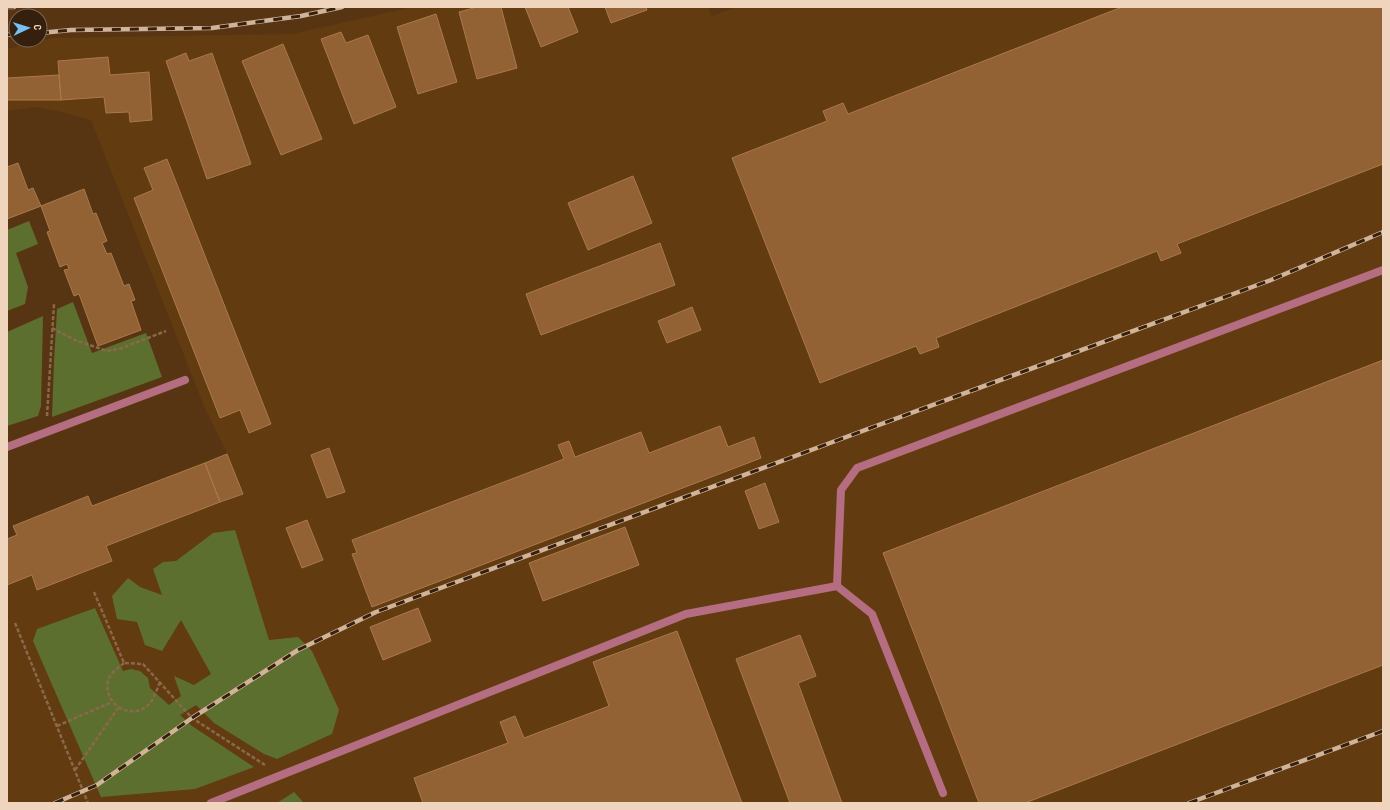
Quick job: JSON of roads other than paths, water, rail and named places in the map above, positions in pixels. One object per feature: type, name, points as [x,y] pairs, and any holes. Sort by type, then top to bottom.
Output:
[{"type":"street","points":[[837,586],[841,490],[857,468],[1383,270]]},
{"type":"street","points":[[7,447],[185,380]]},
{"type":"street","points":[[211,803],[686,614],[837,586],[872,614],[943,793]]},
{"type":"railway","points":[[7,7],[14,7]]},
{"type":"railway","points":[[48,32],[71,30],[212,28],[301,16],[342,7]]},
{"type":"railway","points":[[55,803],[97,785],[192,718],[298,650],[376,612],[1271,280],[1383,232]]},
{"type":"railway","points":[[1189,803],[1383,731]]}]
